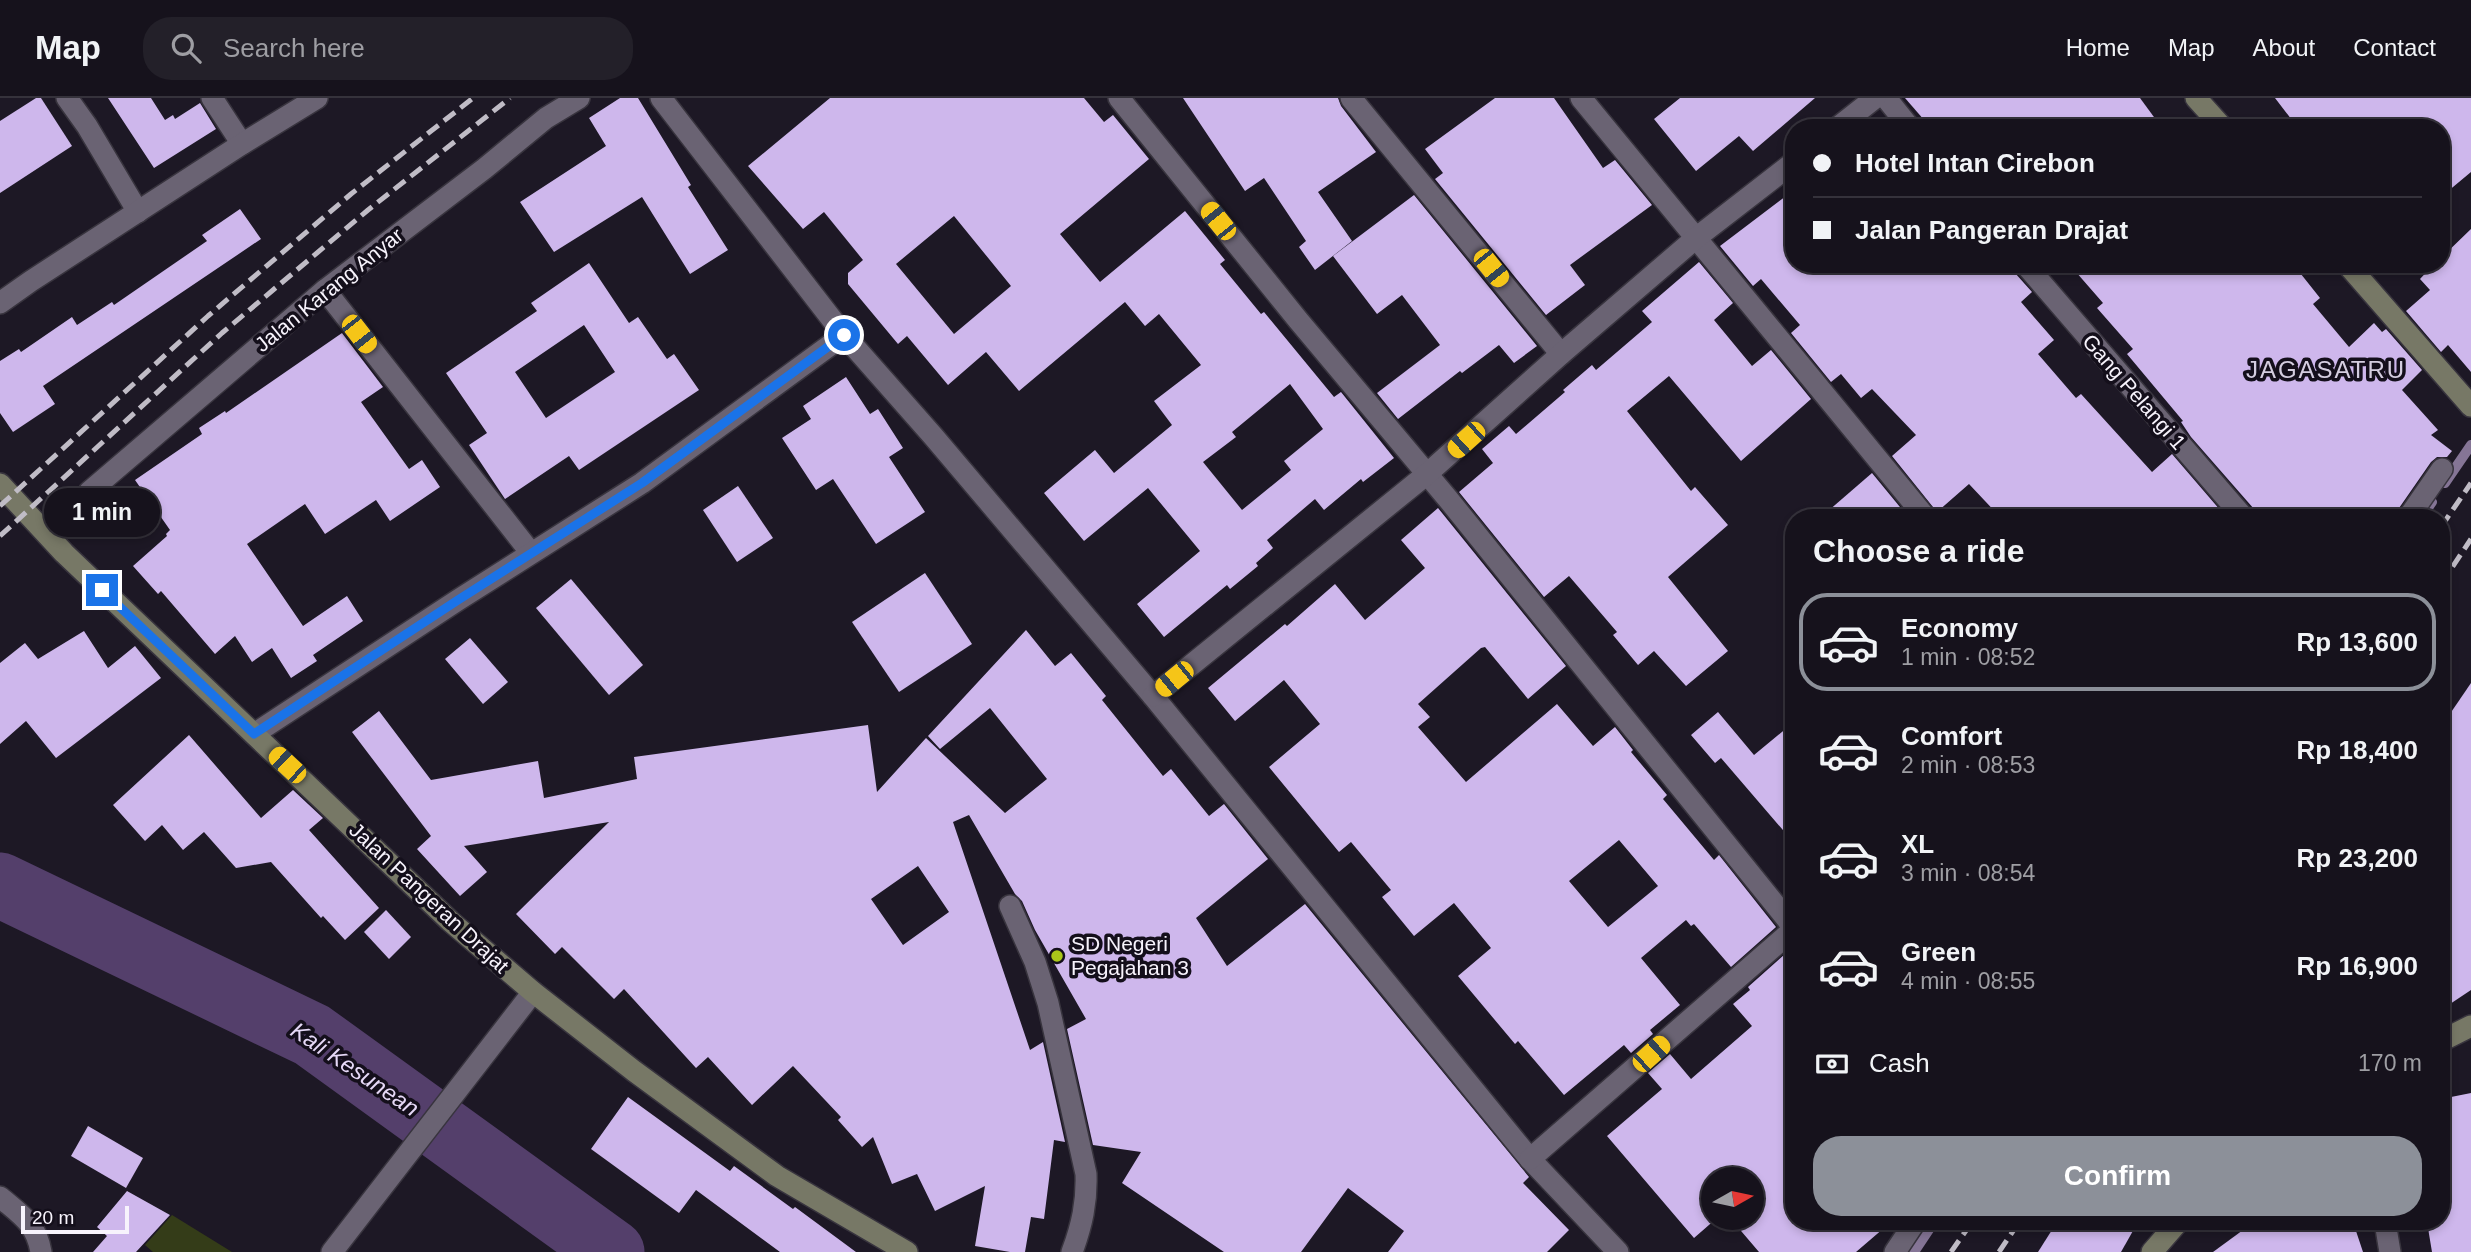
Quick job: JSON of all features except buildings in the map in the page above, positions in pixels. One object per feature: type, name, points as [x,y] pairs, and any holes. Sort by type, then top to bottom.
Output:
[{"type":"street","points":[[67,98],[138,212]]},
{"type":"street","points":[[212,98],[242,144]]},
{"type":"street","points":[[0,303],[242,144],[317,98]]},
{"type":"street","name":"Jalan Karang Anyar","points":[[89,492],[325,290],[484,169],[546,118],[579,98]]},
{"type":"street","points":[[661,98],[844,335],[1153,696],[1530,1159],[1618,1252]]},
{"type":"street","points":[[1119,98],[1785,917]]},
{"type":"street","points":[[1351,98],[1561,354]]},
{"type":"street","points":[[1581,98],[1919,509]]},
{"type":"street","points":[[1848,119],[1875,98]]},
{"type":"street","points":[[1886,98],[1903,119]]},
{"type":"street","points":[[2196,98],[2215,119]]},
{"type":"street","points":[[1153,696],[1427,474],[1694,235],[1785,169]]},
{"type":"street","name":"Gang Pelangi 1","points":[[2033,273],[2236,509]]},
{"type":"street","points":[[2355,273],[2471,406]]},
{"type":"street","points":[[325,290],[531,553]]},
{"type":"street","points":[[254,734],[642,483],[844,335]]},
{"type":"street","points":[[2414,509],[2442,469]]},
{"type":"street","name":"Jalan Pangeran Drajat","points":[[0,484],[64,553],[450,921],[533,992],[776,1176],[907,1252]]},
{"type":"street","points":[[1010,906],[1035,962],[1048,1003],[1086,1174],[1087,1200],[1072,1252]]},
{"type":"street","points":[[1530,1159],[1785,936]]},
{"type":"street","points":[[332,1252],[533,992]]},
{"type":"street","points":[[2450,1036],[2471,1026]]},
{"type":"street","points":[[0,1197],[25,1218],[38,1235],[41,1252]]},
{"type":"street","points":[[1895,1252],[1910,1230]]},
{"type":"street","points":[[2152,1252],[2171,1230]]},
{"type":"street","points":[[2386,1230],[2389,1252]]},
{"type":"green space","points":[[172,1215],[232,1252],[153,1252],[145,1245]]},
{"type":"waterway","points":[[2445,483],[2471,445]]},
{"type":"waterway","points":[[2427,509],[2432,502]]},
{"type":"waterway","name":"Kali Kesunean","points":[[0,885],[312,1035],[612,1252]]},
{"type":"waterway","points":[[1914,1252],[1929,1230]]},
{"type":"railway","points":[[0,506],[208,316],[351,194],[473,98]]},
{"type":"railway","points":[[0,536],[222,333],[368,210],[510,98]]},
{"type":"railway","points":[[2450,514],[2471,483]]},
{"type":"railway","points":[[2450,570],[2471,539]]},
{"type":"railway","points":[[1951,1252],[1966,1230]]},
{"type":"railway","points":[[1999,1252],[2014,1230]]},
{"type":"place","name":"SD Negeri Pegajahan 3","points":[[1057,956]]},
{"type":"district","name":"JAGASATRU","points":[[2326,370]]},
{"type":"route","points":[[102,590],[254,734],[642,483],[844,335]]}]
